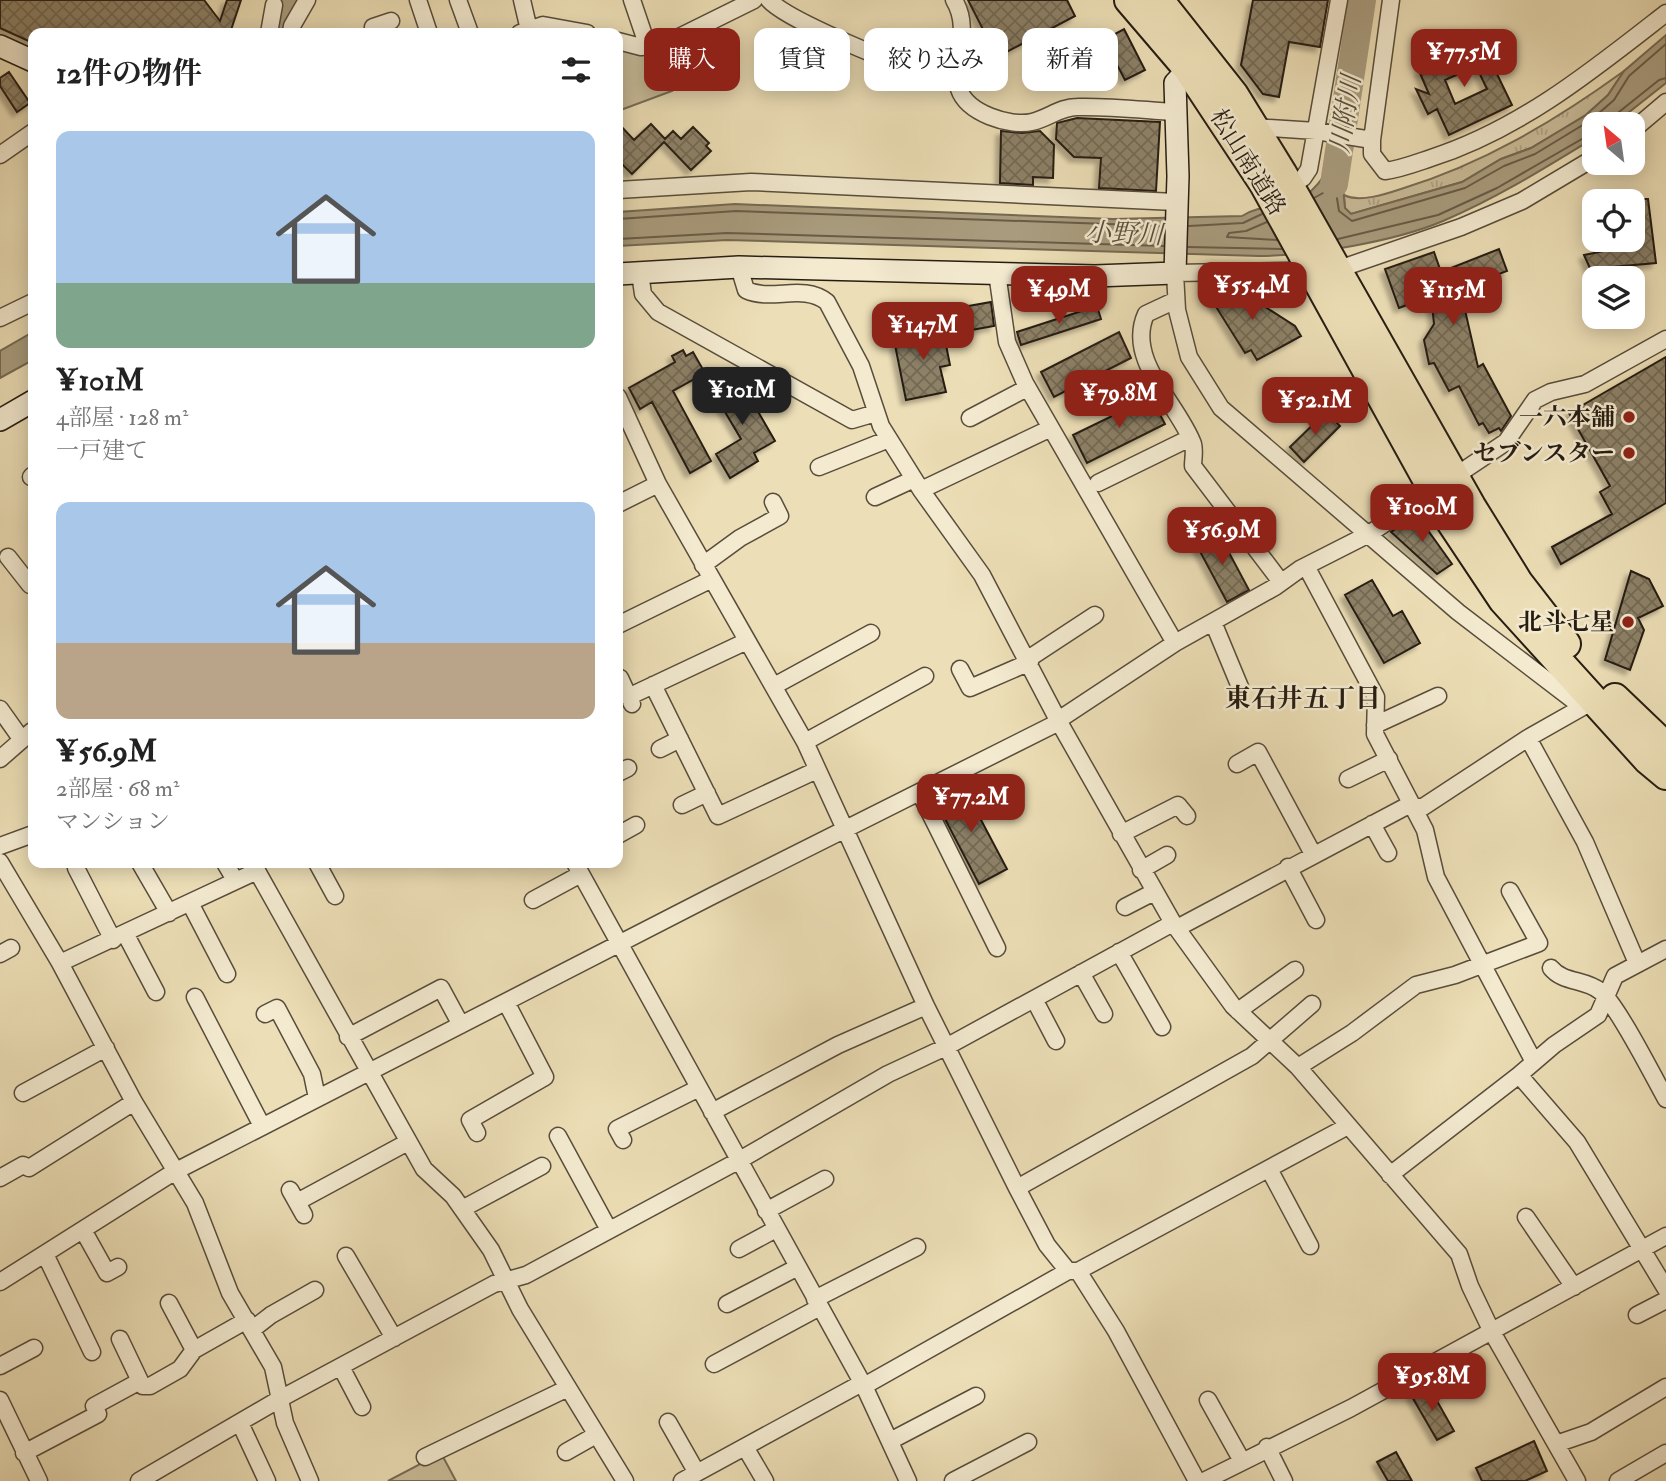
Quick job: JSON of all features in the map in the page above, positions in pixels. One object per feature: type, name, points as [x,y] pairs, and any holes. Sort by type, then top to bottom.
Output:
[{"type":"highway","name":"松山南道路","points":[[1129,0],[1196,61],[1254,127],[1322,266],[1444,483],[1559,636],[1594,699],[1666,775]]},
{"type":"highway","name":"松山南道路","points":[[1159,0],[1196,61],[1287,194]]},
{"type":"highway","name":"松山南道路","points":[[1594,699],[1666,747]]},
{"type":"street","points":[[292,28],[307,0]]},
{"type":"street","points":[[418,0],[427,28]]},
{"type":"street","points":[[458,0],[468,28]]},
{"type":"street","points":[[522,0],[524,28]]},
{"type":"street","points":[[632,0],[644,35]]},
{"type":"street","points":[[701,28],[754,0]]},
{"type":"street","points":[[769,0],[816,27],[864,48]]},
{"type":"street","points":[[954,0],[962,19],[962,28]]},
{"type":"street","points":[[1287,194],[1309,169],[1339,0]]},
{"type":"street","points":[[1391,0],[1367,139],[1372,154],[1385,171],[1447,153],[1502,129],[1539,107],[1666,13]]},
{"type":"street","points":[[270,28],[274,5]]},
{"type":"street","points":[[373,28],[391,20]]},
{"type":"street","points":[[535,28],[543,25],[566,28]]},
{"type":"street","points":[[623,42],[644,46]]},
{"type":"street","points":[[0,46],[28,59]]},
{"type":"street","points":[[1196,61],[1175,83],[1174,112],[1178,176],[1174,269],[1176,300],[1189,357],[1221,408],[1528,669],[1594,699]]},
{"type":"street","points":[[962,91],[966,102],[1009,122],[1030,123],[1064,107],[1174,112]]},
{"type":"street","points":[[1645,120],[1666,102]]},
{"type":"street","points":[[1254,127],[1317,131],[1367,139]]},
{"type":"street","points":[[0,155],[28,135]]},
{"type":"street","points":[[623,274],[739,267],[1154,276],[1174,269],[1322,266],[1461,227],[1522,201],[1582,165]]},
{"type":"street","points":[[623,190],[751,182],[1175,206]]},
{"type":"street","points":[[739,267],[747,290],[756,294],[806,292],[819,295],[827,302],[861,366],[876,413],[889,439],[982,575],[1154,892],[1204,967],[1238,1011],[1298,1067],[1459,1254],[1470,1286],[1492,1332],[1577,1481]]},
{"type":"street","points":[[640,273],[643,294],[658,312],[852,420],[876,413]]},
{"type":"street","points":[[998,273],[1010,351],[1027,388],[1175,643]]},
{"type":"street","points":[[1176,300],[1146,314],[1143,321],[1143,343],[1150,369],[1189,438],[1196,472],[1281,582]]},
{"type":"street","points":[[0,318],[28,304]]},
{"type":"street","points":[[0,1282],[174,1172],[1060,720],[1175,643],[1306,566],[1369,534],[1506,442],[1535,400],[1585,384],[1666,339]]},
{"type":"street","points":[[970,418],[1027,388]]},
{"type":"street","points":[[0,421],[28,404]]},
{"type":"street","points":[[623,411],[659,484],[805,742],[926,1006],[1047,1245],[1073,1271],[1116,1331],[1197,1481]]},
{"type":"street","points":[[875,497],[918,484],[1049,429]]},
{"type":"street","points":[[1098,483],[1189,438]]},
{"type":"street","points":[[819,467],[889,439]]},
{"type":"street","points":[[623,502],[659,484]]},
{"type":"street","points":[[623,622],[708,572],[740,538],[780,516],[773,502]]},
{"type":"street","points":[[8,557],[28,583]]},
{"type":"street","points":[[1306,566],[1376,697],[1376,734],[1425,830],[1436,877],[1534,1062]]},
{"type":"street","points":[[960,669],[970,688],[1029,661],[1095,615]]},
{"type":"street","points":[[1213,622],[1240,687]]},
{"type":"street","points":[[774,686],[871,633]]},
{"type":"street","points":[[623,685],[631,702],[653,685],[747,641]]},
{"type":"street","points":[[805,742],[925,676]]},
{"type":"street","points":[[653,685],[719,816],[817,770]]},
{"type":"street","points":[[1375,725],[1438,696]]},
{"type":"street","points":[[139,1481],[278,1400],[494,1284],[508,1281],[609,1230],[738,1161],[888,1074],[946,1047],[1119,952],[1405,807],[1423,807],[1528,738],[1594,699]]},
{"type":"street","points":[[0,709],[27,735],[0,760]]},
{"type":"street","points":[[1528,738],[1586,842],[1637,963]]},
{"type":"street","points":[[660,749],[680,739]]},
{"type":"street","points":[[1237,764],[1258,752],[1313,854]]},
{"type":"street","points":[[1349,779],[1389,759]]},
{"type":"street","points":[[682,805],[707,793]]},
{"type":"street","points":[[920,793],[997,947]]},
{"type":"street","points":[[1121,834],[1178,805],[1187,816]]},
{"type":"street","points":[[1372,824],[1388,853]]},
{"type":"street","points":[[623,832],[636,825]]},
{"type":"street","points":[[0,846],[28,836]]},
{"type":"street","points":[[1141,870],[1167,855]]},
{"type":"street","points":[[0,862],[60,963],[174,1172],[195,1203],[230,1293],[273,1367],[278,1400],[310,1481]]},
{"type":"street","points":[[1288,867],[1316,920]]},
{"type":"street","points":[[77,868],[156,992]]},
{"type":"street","points":[[143,868],[169,913]]},
{"type":"street","points":[[228,868],[235,880]]},
{"type":"street","points":[[60,963],[262,868]]},
{"type":"street","points":[[264,868],[367,1073],[424,1169],[462,1209],[491,1250],[520,1309],[625,1481]]},
{"type":"street","points":[[320,868],[335,896]]},
{"type":"street","points":[[533,900],[578,868],[863,1384],[908,1481]]},
{"type":"street","points":[[1298,1067],[1352,1033],[1416,985],[1539,943],[1510,891]]},
{"type":"street","points":[[1125,907],[1154,892]]},
{"type":"street","points":[[190,903],[227,974]]},
{"type":"street","points":[[1119,952],[1144,1010],[1162,1027]]},
{"type":"street","points":[[1390,1175],[1534,1062],[1598,1016],[1615,976],[1637,963],[1665,952]]},
{"type":"street","points":[[1551,968],[1560,977],[1588,984],[1606,996],[1666,1099]]},
{"type":"street","points":[[1238,1011],[1295,970]]},
{"type":"street","points":[[1081,973],[1104,1014]]},
{"type":"street","points":[[348,1037],[441,988],[461,1025]]},
{"type":"street","points":[[195,998],[262,1126]]},
{"type":"street","points":[[1034,999],[1056,1041]]},
{"type":"street","points":[[477,1133],[470,1120],[545,1077],[506,1002]]},
{"type":"street","points":[[1017,1188],[1252,1055],[1312,1004]]},
{"type":"street","points":[[712,1112],[838,1045],[926,1006]]},
{"type":"street","points":[[265,1014],[277,1008],[312,1074],[317,1098]]},
{"type":"street","points":[[23,1093],[106,1048]]},
{"type":"street","points":[[1519,1075],[1577,1142],[1632,1236],[1644,1248],[1666,1289]]},
{"type":"street","points":[[623,1140],[617,1129],[699,1088]]},
{"type":"street","points":[[0,1178],[23,1165],[29,1168],[134,1102]]},
{"type":"street","points":[[681,1481],[1348,1126]]},
{"type":"street","points":[[558,1136],[609,1230]]},
{"type":"street","points":[[297,1202],[408,1142]]},
{"type":"street","points":[[462,1209],[542,1166]]},
{"type":"street","points":[[1269,1169],[1310,1246]]},
{"type":"street","points":[[766,1212],[825,1179]]},
{"type":"street","points":[[1526,1217],[1573,1287]]},
{"type":"street","points":[[739,1249],[776,1229]]},
{"type":"street","points":[[83,1230],[107,1273],[118,1267]]},
{"type":"street","points":[[1204,1481],[1267,1447],[1351,1408],[1666,1236]]},
{"type":"street","points":[[714,1364],[907,1247]]},
{"type":"street","points":[[45,1254],[92,1352]]},
{"type":"street","points":[[346,1256],[394,1338]]},
{"type":"street","points":[[727,1304],[798,1267]]},
{"type":"street","points":[[120,1339],[142,1386],[150,1386],[180,1369],[194,1350],[271,1315],[315,1290]]},
{"type":"street","points":[[1637,1315],[1666,1300]]},
{"type":"street","points":[[169,1303],[194,1350]]},
{"type":"street","points":[[0,1366],[34,1348]]},
{"type":"street","points":[[341,1367],[362,1407]]},
{"type":"street","points":[[24,1453],[98,1414],[94,1406],[140,1381]]},
{"type":"street","points":[[1556,1444],[1591,1432],[1666,1387]]},
{"type":"street","points":[[425,1457],[568,1388]]},
{"type":"street","points":[[890,1440],[976,1395]]},
{"type":"street","points":[[0,1400],[39,1481]]},
{"type":"street","points":[[1208,1400],[1242,1461]]},
{"type":"street","points":[[668,1422],[696,1473]]},
{"type":"street","points":[[240,1423],[267,1481]]},
{"type":"street","points":[[566,1452],[596,1435]]},
{"type":"street","points":[[953,1481],[1027,1442]]},
{"type":"street","points":[[745,1447],[765,1481]]},
{"type":"street","points":[[1267,1447],[1284,1481]]},
{"type":"street","points":[[1618,1481],[1666,1453]]},
{"type":"street","points":[[169,1465],[178,1481]]},
{"type":"green space","points":[[623,49],[644,52],[644,91],[672,91],[623,109]]},
{"type":"green space","points":[[1624,71],[1608,95],[1589,112],[1582,112],[1582,117],[1531,148],[1501,159],[1462,182],[1351,214],[1345,208],[1344,195],[1372,197],[1431,179],[1489,154],[1572,107]]},
{"type":"green space","points":[[441,1453],[456,1481],[388,1481]]},
{"type":"water","points":[[1666,35],[1666,83],[1629,112],[1589,112],[1608,95],[1624,71]]},
{"type":"water","name":"小野川","points":[[1582,117],[1582,145],[1502,193],[1463,212],[1402,235],[1303,253],[1259,256],[727,240],[623,246],[623,212],[735,204],[1113,219],[1242,216],[1260,209],[1289,204],[1307,195],[1320,182],[1339,149],[1345,208],[1351,214],[1462,182],[1501,159],[1531,148]]},
{"type":"water","points":[[28,335],[28,363],[0,378],[0,351]]},
{"type":"building","points":[[0,0],[204,0],[220,21],[227,0],[241,0],[232,28],[28,28],[28,41],[0,28]]},
{"type":"building","points":[[968,0],[1067,0],[1075,16],[1052,28],[1022,28],[1022,44],[1008,51],[1008,28],[982,28]]},
{"type":"building","points":[[1253,0],[1328,0],[1320,47],[1289,42],[1279,97],[1263,94],[1241,65]]},
{"type":"building","points":[[1124,29],[1145,70],[1125,80],[1118,67],[1118,32]]},
{"type":"building","points":[[1481,41],[1512,105],[1449,135],[1437,109],[1428,114],[1416,89],[1429,94],[1419,71]],"holes":[[[1476,66],[1487,89],[1455,104],[1445,80]]]},
{"type":"building","points":[[9,72],[28,100],[28,104],[17,112],[0,86],[0,78]]},
{"type":"building","points":[[1077,118],[1160,122],[1156,191],[1099,188],[1101,158],[1074,157],[1056,139],[1057,123]]},
{"type":"building","points":[[651,124],[665,139],[673,131],[681,139],[693,127],[709,143],[706,146],[711,151],[691,170],[664,142],[632,174],[623,165],[623,128],[634,140]]},
{"type":"building","points":[[1001,131],[1040,131],[1054,145],[1053,178],[1033,177],[1033,185],[1000,183]]},
{"type":"building","points":[[1645,199],[1648,199],[1656,263],[1589,266],[1584,255],[1599,252],[1645,252]]},
{"type":"building","points":[[1499,249],[1507,271],[1454,291],[1465,310],[1478,367],[1483,364],[1511,416],[1501,431],[1499,428],[1489,433],[1483,423],[1479,425],[1459,386],[1449,391],[1434,363],[1429,364],[1424,340],[1434,324],[1431,296],[1399,308],[1385,269],[1434,252],[1441,272]]},
{"type":"building","points":[[1213,283],[1228,283],[1295,326],[1301,336],[1257,360],[1251,350],[1245,353],[1213,302]]},
{"type":"building","points":[[991,302],[994,326],[960,332],[957,308]]},
{"type":"building","points":[[1097,306],[1101,319],[1021,345],[1017,332]]},
{"type":"building","points":[[942,325],[950,365],[940,367],[946,392],[906,400],[895,345],[906,340],[905,333]]},
{"type":"building","points":[[1119,332],[1131,358],[1054,397],[1041,372]]},
{"type":"building","points":[[683,350],[686,356],[693,352],[705,373],[673,391],[711,461],[690,473],[652,402],[640,409],[629,388],[675,362],[672,356]]},
{"type":"building","name":"セブンスター","points":[[1666,357],[1666,503],[1561,564],[1552,547],[1612,514],[1600,492],[1610,486],[1569,413]]},
{"type":"building","points":[[737,375],[775,441],[754,453],[758,461],[730,478],[716,454],[741,439],[712,390]]},
{"type":"building","points":[[1151,397],[1165,424],[1087,463],[1073,435]]},
{"type":"building","points":[[1326,412],[1340,426],[1304,462],[1290,447]]},
{"type":"building","points":[[1417,515],[1452,564],[1437,574],[1391,532]]},
{"type":"building","points":[[1218,532],[1249,590],[1227,602],[1196,544]]},
{"type":"building","name":"北斗七星","points":[[1631,571],[1649,579],[1663,606],[1638,618],[1644,630],[1630,670],[1605,660]]},
{"type":"building","points":[[1372,580],[1393,616],[1402,611],[1420,643],[1384,663],[1345,595]]},
{"type":"building","points":[[962,784],[1007,869],[979,884],[934,798]]},
{"type":"building","points":[[1428,1385],[1454,1431],[1437,1440],[1411,1395]]},
{"type":"building","points":[[1534,1441],[1547,1471],[1525,1481],[1482,1481],[1476,1468]]},
{"type":"building","points":[[1396,1452],[1412,1481],[1388,1481],[1377,1462]]},
{"type":"waterway","points":[[282,28],[294,0]]},
{"type":"waterway","name":"川附川","points":[[1334,184],[1362,0]]},
{"type":"place","name":"一六本舗","points":[[1629,417]]},
{"type":"place","name":"セブンスター","points":[[1629,453]]},
{"type":"place","name":"北斗七星","points":[[1628,622]]},
{"type":"district","name":"東石井五丁目","points":[[1303,698]]}]
